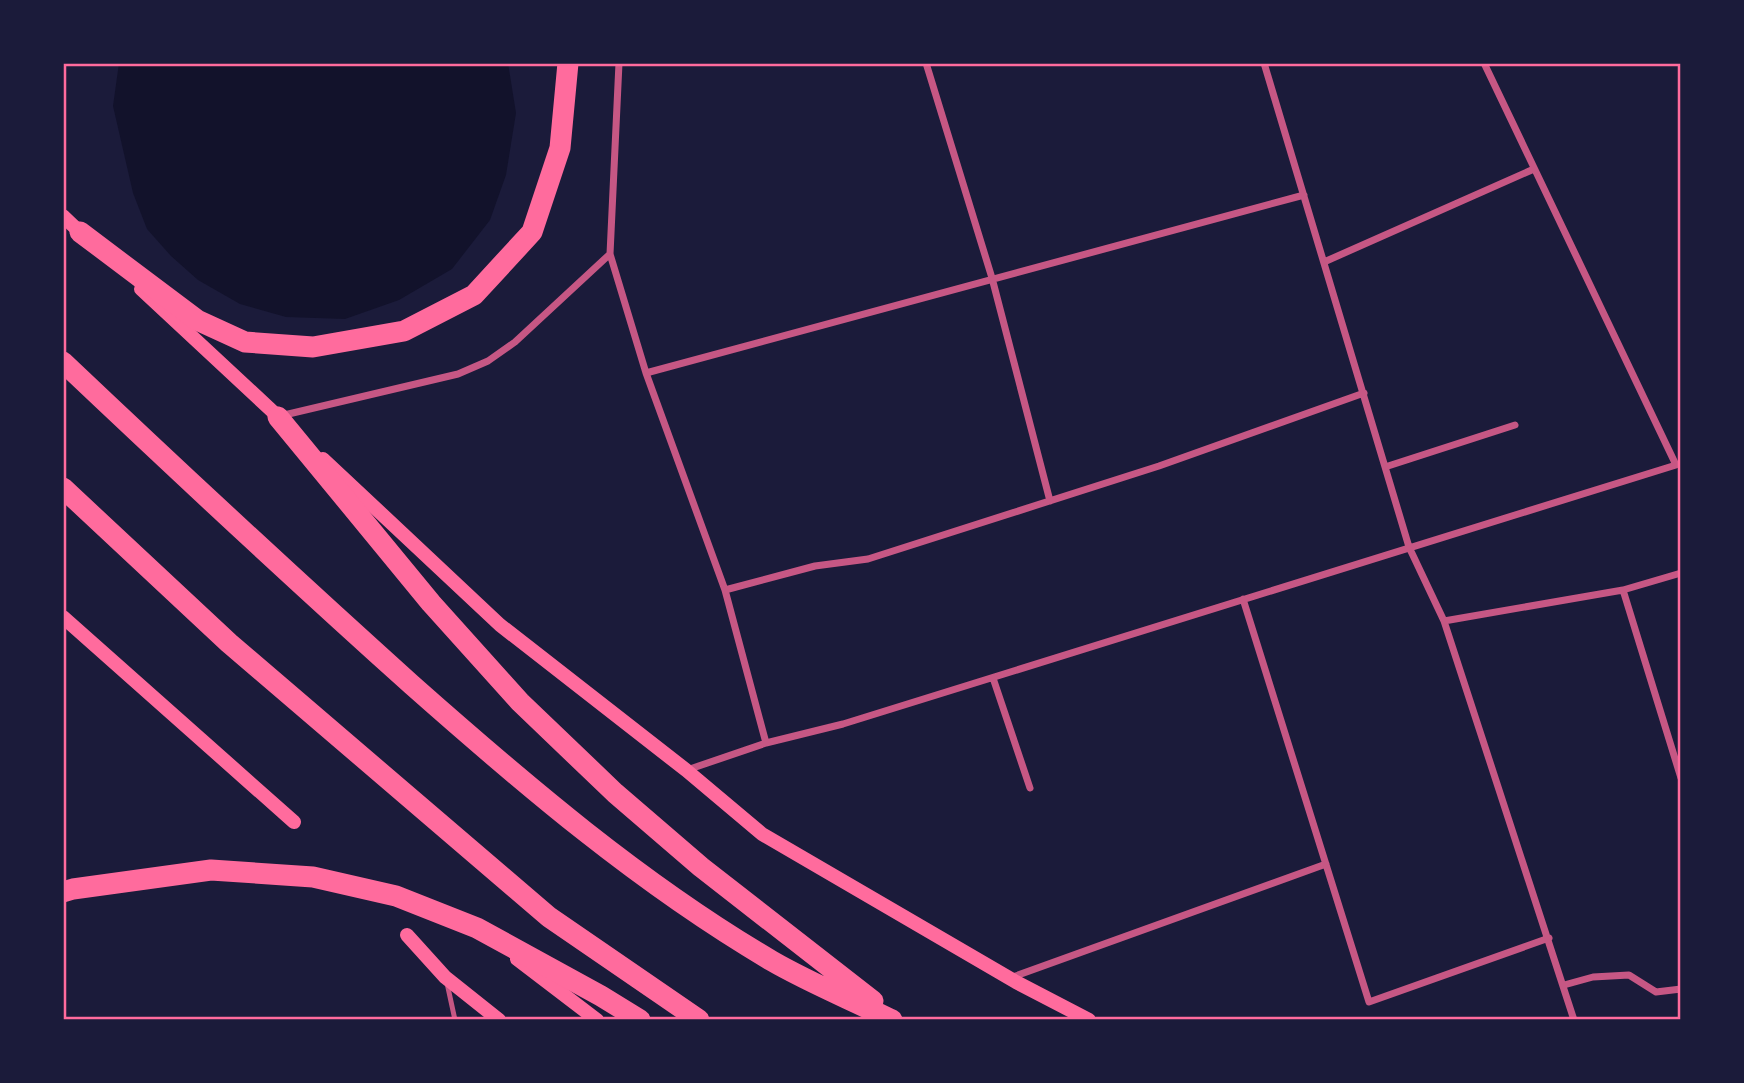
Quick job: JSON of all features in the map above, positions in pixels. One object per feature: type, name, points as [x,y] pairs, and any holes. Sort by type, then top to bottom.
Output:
[{"type":"highway","points":[[80,232],[197,320],[246,342],[313,347],[404,331],[474,295],[532,232],[560,148],[568,63]]},
{"type":"highway","points":[[63,362],[284,571],[462,729],[597,843],[684,904],[773,961],[894,1020]]},
{"type":"highway","points":[[278,416],[431,603],[520,702],[615,793],[701,867],[799,941],[894,1020]]},
{"type":"highway","points":[[63,488],[229,643],[549,917],[699,1020]]},
{"type":"highway","points":[[63,892],[211,870],[313,877],[396,896],[477,929],[640,1020]]},
{"type":"main road","points":[[63,216],[500,625],[686,770],[762,834],[1010,978],[1088,1020]]},
{"type":"main road","points":[[63,617],[294,822]]},
{"type":"main road","points":[[477,929],[597,1020]]},
{"type":"main road","points":[[407,935],[445,977],[499,1020]]},
{"type":"street","points":[[619,63],[610,254],[646,373],[725,590],[766,743]]},
{"type":"street","points":[[926,63],[992,278],[1050,501]]},
{"type":"street","points":[[1264,63],[1409,547],[1444,621],[1574,1020]]},
{"type":"street","points":[[686,770],[766,743],[843,724],[993,678],[1676,465],[1484,63]]},
{"type":"street","points":[[1324,262],[1534,169]]},
{"type":"street","points":[[646,373],[1304,195]]},
{"type":"street","points":[[278,416],[458,374],[488,361],[515,342],[610,254]]},
{"type":"street","points":[[725,590],[815,566],[868,559],[1159,466],[1364,393]]},
{"type":"street","points":[[1385,467],[1515,425]]},
{"type":"street","points":[[1444,621],[1623,590],[1681,573]]},
{"type":"street","points":[[1623,590],[1681,778]]},
{"type":"street","points":[[1243,599],[1369,1002],[1549,938]]},
{"type":"street","points":[[993,678],[1030,788]]},
{"type":"street","points":[[1010,978],[1326,864]]},
{"type":"street","points":[[1564,985],[1593,977],[1629,975],[1656,992],[1681,989]]},
{"type":"lane","points":[[445,977],[455,1020]]},
{"type":"shaded area","points":[[119,63],[508,63],[516,113],[506,175],[490,220],[452,269],[399,300],[345,319],[286,317],[240,304],[198,280],[171,256],[147,229],[133,193],[113,106]]}]
